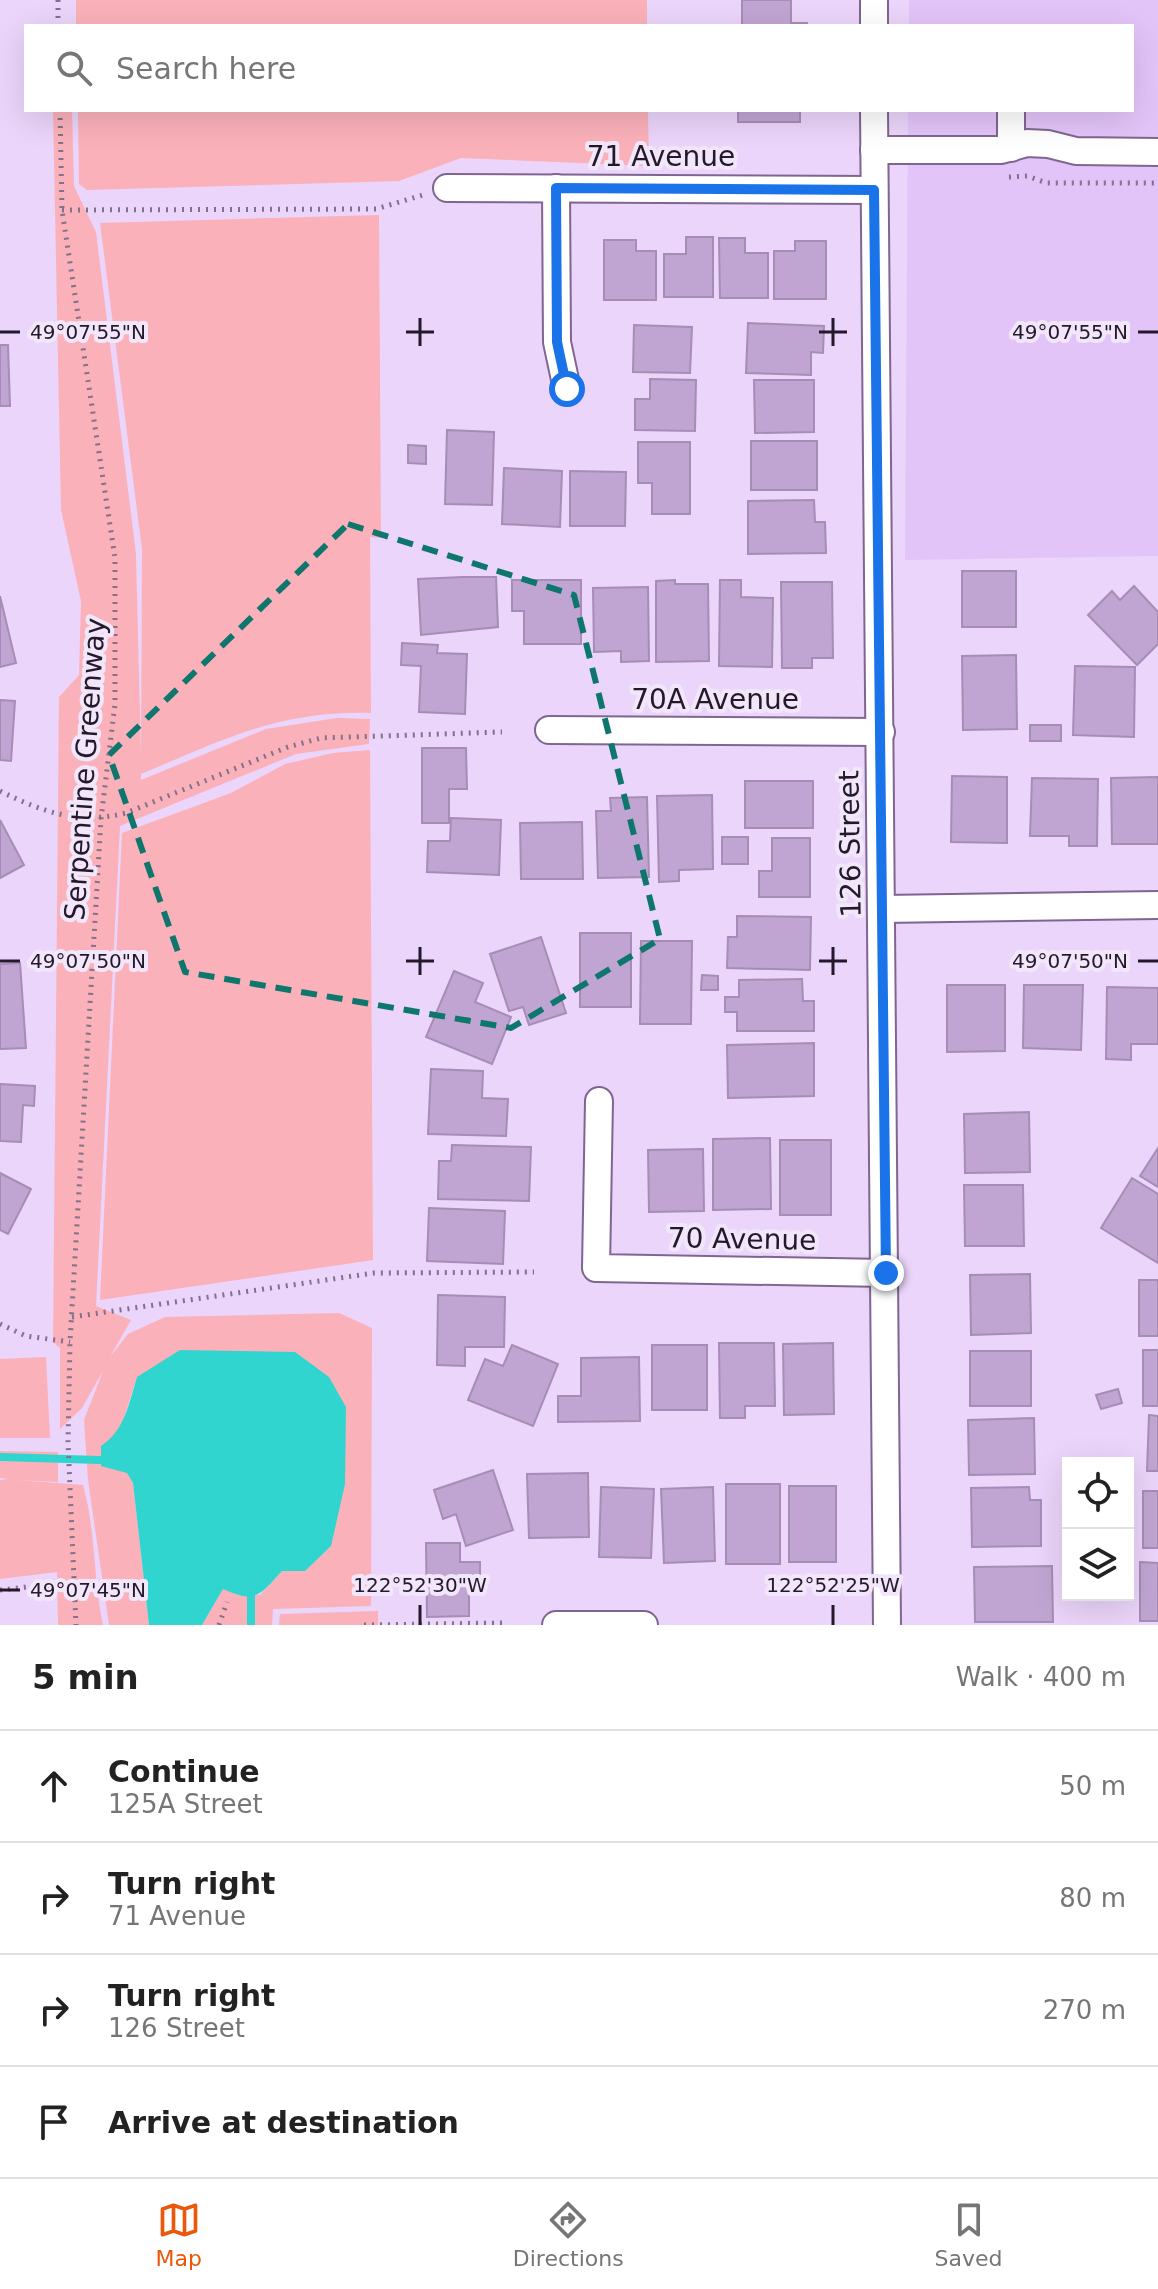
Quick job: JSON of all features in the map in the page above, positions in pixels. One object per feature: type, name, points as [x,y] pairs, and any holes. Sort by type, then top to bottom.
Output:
[{"type":"street","points":[[874,0],[874,24]]},
{"type":"street","name":"126 Street","points":[[874,112],[887,1625]]},
{"type":"street","points":[[1011,112],[1011,148]]},
{"type":"street","points":[[874,150],[1011,148],[1048,144],[1076,151],[1158,152]]},
{"type":"street","name":"71 Avenue","points":[[447,188],[874,190]]},
{"type":"street","points":[[556,188],[557,342],[567,389]]},
{"type":"street","name":"70A Avenue","points":[[549,730],[881,732]]},
{"type":"street","points":[[883,909],[1158,905]]},
{"type":"street","name":"70 Avenue","points":[[599,1101],[596,1268],[886,1273]]},
{"type":"street","points":[[556,1624],[644,1625]]},
{"type":"path","points":[[58,0],[58,24]]},
{"type":"path","name":"Serpentine Greenway","points":[[60,112],[62,210],[115,558],[115,704],[101,819],[70,1342],[68,1442],[76,1625]]},
{"type":"path","points":[[1004,178],[1027,176],[1047,183],[1158,183]]},
{"type":"path","points":[[62,210],[376,209],[447,188]]},
{"type":"path","points":[[0,791],[47,813],[101,819],[126,813],[288,747],[321,738],[502,732]]},
{"type":"path","points":[[72,1317],[374,1273],[534,1272]]},
{"type":"path","points":[[0,1324],[26,1336],[70,1342]]},
{"type":"path","points":[[0,1590],[27,1587],[75,1594]]},
{"type":"path","points":[[219,1625],[227,1602]]},
{"type":"path","points":[[364,1625],[504,1623]]},
{"type":"highlighted area","points":[[348,524],[574,595],[660,939],[511,1028],[185,972],[109,755]]},
{"type":"shaded area","points":[[76,0],[647,0],[647,24],[76,24]]},
{"type":"shaded area","points":[[909,0],[1158,0],[1158,556],[905,560],[908,112],[1134,112],[1134,24],[909,24]]},
{"type":"shaded area","points":[[53,112],[72,112],[74,186],[96,232],[136,554],[141,758],[142,549],[100,223],[379,215],[381,538],[370,537],[371,713],[308,716],[252,730],[141,774],[141,780],[266,729],[337,718],[370,719],[369,744],[296,754],[120,826],[96,1306],[131,1320],[110,1357],[128,1334],[165,1317],[339,1313],[372,1328],[371,1606],[273,1609],[272,1625],[202,1625],[223,1589],[260,1595],[282,1571],[137,1377],[123,1421],[112,1438],[133,1483],[149,1625],[109,1625],[88,1480],[84,1420],[103,1371],[82,1408],[60,1429],[60,1348],[53,1342],[59,697],[79,675],[81,601],[61,510]]},
{"type":"shaded area","points":[[78,112],[648,112],[649,166],[461,158],[399,181],[87,190],[79,184]]},
{"type":"shaded area","points":[[370,750],[373,1260],[100,1300],[122,833],[231,793],[285,764],[333,753]]},
{"type":"shaded area","points":[[180,1350],[295,1352],[329,1377],[346,1407],[345,1484],[331,1546],[305,1571],[282,1571],[257,1595],[243,1596],[223,1589],[202,1625],[149,1625],[133,1483],[127,1473],[101,1466],[101,1446],[121,1424],[137,1377]]},
{"type":"shaded area","points":[[46,1357],[50,1438],[0,1438],[0,1359]]},
{"type":"shaded area","points":[[0,1451],[58,1452],[58,1482],[16,1480],[83,1485],[103,1625],[58,1625],[57,1572],[0,1579],[0,1480],[8,1479],[0,1478]]},
{"type":"shaded area","points":[[378,1611],[378,1625],[279,1625],[280,1614]]},
{"type":"building","points":[[742,0],[791,0],[791,23],[807,23],[807,24],[742,24]]},
{"type":"building","points":[[738,112],[800,112],[800,122],[738,122]]},
{"type":"building","points":[[686,237],[713,237],[713,297],[664,297],[664,254],[686,254]]},
{"type":"building","points":[[719,238],[745,238],[745,253],[768,253],[768,298],[720,298]]},
{"type":"building","points":[[604,240],[636,240],[636,251],[656,251],[656,300],[604,300]]},
{"type":"building","points":[[795,241],[826,241],[826,299],[774,299],[774,251],[795,251]]},
{"type":"building","points":[[748,323],[824,326],[823,353],[811,352],[811,375],[746,373]]},
{"type":"building","points":[[634,325],[692,327],[690,373],[633,372]]},
{"type":"building","points":[[0,345],[8,345],[10,406],[0,406]]},
{"type":"building","points":[[650,379],[696,380],[695,431],[635,430],[635,399],[650,399]]},
{"type":"building","points":[[754,380],[814,380],[814,432],[755,433]]},
{"type":"building","points":[[447,430],[494,432],[492,505],[445,504]]},
{"type":"building","points":[[751,441],[817,441],[817,490],[751,490]]},
{"type":"building","points":[[638,442],[690,442],[690,514],[652,514],[652,483],[638,483]]},
{"type":"building","points":[[408,445],[426,446],[426,464],[408,463]]},
{"type":"building","points":[[504,468],[562,471],[560,527],[502,524]]},
{"type":"building","points":[[570,471],[626,472],[625,526],[570,526]]},
{"type":"building","points":[[814,500],[815,522],[825,522],[826,553],[748,554],[748,501]]},
{"type":"building","points":[[962,571],[1016,571],[1016,627],[962,627]]},
{"type":"building","points":[[496,577],[498,627],[421,635],[418,579]]},
{"type":"building","points":[[512,580],[581,580],[581,644],[524,644],[524,611],[512,611]]},
{"type":"building","points":[[675,580],[675,584],[708,584],[709,661],[656,662],[656,581]]},
{"type":"building","points":[[720,580],[741,580],[741,597],[773,598],[772,667],[719,666]]},
{"type":"building","points":[[781,582],[832,582],[833,658],[812,658],[812,668],[782,668]]},
{"type":"building","points":[[1134,586],[1158,612],[1158,644],[1137,665],[1088,615],[1112,591],[1120,600]]},
{"type":"building","points":[[648,587],[649,661],[621,662],[621,651],[594,652],[593,588]]},
{"type":"building","points":[[0,596],[16,663],[0,667]]},
{"type":"building","points":[[402,643],[438,645],[437,653],[467,654],[465,714],[419,712],[421,666],[401,665]]},
{"type":"building","points":[[1016,655],[1017,729],[963,730],[962,656]]},
{"type":"building","points":[[1075,666],[1135,667],[1134,737],[1073,735]]},
{"type":"building","points":[[0,700],[15,701],[11,761],[0,760]]},
{"type":"building","points":[[1030,725],[1061,725],[1061,741],[1030,741]]},
{"type":"building","points":[[422,748],[466,748],[467,789],[449,789],[449,823],[422,823]]},
{"type":"building","points":[[952,776],[1007,777],[1007,843],[951,842]]},
{"type":"building","points":[[1158,777],[1158,844],[1112,844],[1111,778]]},
{"type":"building","points":[[1032,778],[1098,779],[1097,846],[1069,846],[1069,836],[1030,836]]},
{"type":"building","points":[[745,781],[813,781],[813,828],[745,828]]},
{"type":"building","points":[[712,795],[713,869],[679,870],[679,881],[659,882],[657,796]]},
{"type":"building","points":[[647,797],[649,877],[598,878],[596,811],[611,811],[610,798]]},
{"type":"building","points":[[451,818],[501,820],[499,875],[427,872],[428,841],[450,841]]},
{"type":"building","points":[[0,820],[24,865],[0,878]]},
{"type":"building","points":[[582,822],[583,879],[521,879],[520,823]]},
{"type":"building","points":[[722,837],[748,837],[748,864],[722,864]]},
{"type":"building","points":[[772,838],[810,838],[810,897],[759,897],[759,871],[772,871]]},
{"type":"building","points":[[737,916],[811,917],[810,970],[727,968],[728,937],[737,937]]},
{"type":"building","points":[[580,933],[631,933],[631,1007],[580,1007]]},
{"type":"building","points":[[541,937],[566,1013],[529,1025],[523,1007],[509,1011],[490,954]]},
{"type":"building","points":[[641,941],[692,941],[691,1024],[640,1024]]},
{"type":"building","points":[[20,963],[26,1048],[0,1049],[0,964]]},
{"type":"building","points":[[454,971],[483,983],[475,1002],[511,1017],[492,1064],[426,1037]]},
{"type":"building","points":[[702,975],[718,976],[718,990],[701,990]]},
{"type":"building","points":[[802,979],[803,1001],[814,1001],[814,1031],[737,1031],[737,1012],[725,1012],[725,997],[739,997],[739,980]]},
{"type":"building","points":[[947,985],[1005,985],[1005,1051],[947,1052]]},
{"type":"building","points":[[1024,985],[1083,985],[1081,1050],[1023,1048]]},
{"type":"building","points":[[1107,987],[1158,988],[1158,1044],[1131,1044],[1131,1060],[1106,1059]]},
{"type":"building","points":[[814,1043],[814,1096],[728,1098],[727,1045]]},
{"type":"building","points":[[431,1069],[483,1071],[482,1098],[508,1099],[506,1136],[428,1134]]},
{"type":"building","points":[[0,1084],[35,1086],[34,1106],[23,1105],[21,1142],[0,1141]]},
{"type":"building","points":[[1029,1112],[1030,1172],[965,1173],[964,1114]]},
{"type":"building","points":[[770,1138],[771,1209],[713,1210],[713,1139]]},
{"type":"building","points":[[780,1140],[831,1140],[831,1215],[780,1215]]},
{"type":"building","points":[[452,1145],[531,1147],[529,1201],[438,1199],[439,1161],[451,1161]]},
{"type":"building","points":[[1158,1148],[1158,1187],[1140,1176]]},
{"type":"building","points":[[703,1149],[704,1211],[649,1212],[648,1150]]},
{"type":"building","points":[[0,1173],[31,1189],[8,1234],[0,1230]]},
{"type":"building","points":[[1132,1178],[1158,1194],[1158,1263],[1101,1228]]},
{"type":"building","points":[[964,1185],[1023,1185],[1024,1246],[965,1246]]},
{"type":"building","points":[[429,1208],[505,1211],[503,1264],[427,1261]]},
{"type":"building","points":[[1030,1274],[1031,1333],[971,1335],[970,1275]]},
{"type":"building","points":[[1139,1280],[1158,1280],[1158,1336],[1139,1336]]},
{"type":"building","points":[[438,1295],[505,1297],[504,1347],[465,1347],[465,1366],[437,1365]]},
{"type":"building","points":[[719,1343],[774,1343],[775,1406],[745,1406],[745,1418],[720,1418]]},
{"type":"building","points":[[833,1343],[834,1414],[784,1415],[783,1344]]},
{"type":"building","points":[[512,1345],[558,1364],[533,1426],[468,1400],[485,1359],[503,1366]]},
{"type":"building","points":[[652,1345],[707,1345],[707,1410],[652,1410]]},
{"type":"building","points":[[1143,1350],[1158,1350],[1158,1406],[1143,1406]]},
{"type":"building","points":[[970,1351],[1031,1351],[1031,1406],[970,1406]]},
{"type":"building","points":[[639,1357],[640,1421],[558,1422],[558,1396],[581,1396],[581,1358]]},
{"type":"building","points":[[1118,1389],[1122,1403],[1101,1409],[1096,1395]]},
{"type":"building","points":[[1149,1415],[1158,1416],[1158,1471],[1147,1471]]},
{"type":"building","points":[[1034,1418],[1035,1474],[969,1475],[968,1420]]},
{"type":"building","points":[[493,1470],[513,1530],[466,1546],[456,1514],[443,1519],[434,1490]]},
{"type":"building","points":[[588,1473],[589,1537],[529,1538],[527,1474]]},
{"type":"building","points":[[726,1484],[780,1484],[780,1564],[726,1564]]},
{"type":"building","points":[[789,1486],[836,1486],[836,1562],[789,1562]]},
{"type":"building","points":[[601,1487],[654,1489],[651,1558],[599,1557]]},
{"type":"building","points":[[713,1487],[715,1561],[664,1563],[661,1489]]},
{"type":"building","points":[[1029,1487],[1030,1500],[1041,1500],[1041,1546],[972,1547],[971,1488]]},
{"type":"building","points":[[1143,1491],[1158,1491],[1158,1548],[1143,1548]]},
{"type":"building","points":[[426,1543],[460,1543],[460,1562],[480,1562],[480,1588],[469,1588],[469,1616],[427,1617]]},
{"type":"building","points":[[1140,1562],[1158,1563],[1158,1621],[1140,1621]]},
{"type":"building","points":[[1052,1566],[1053,1622],[975,1622],[974,1567]]},
{"type":"waterway","points":[[0,1457],[100,1460]]},
{"type":"waterway","points":[[251,1596],[251,1625]]},
{"type":"route","points":[[567,389],[557,342],[556,188],[874,190],[886,1273]]}]
